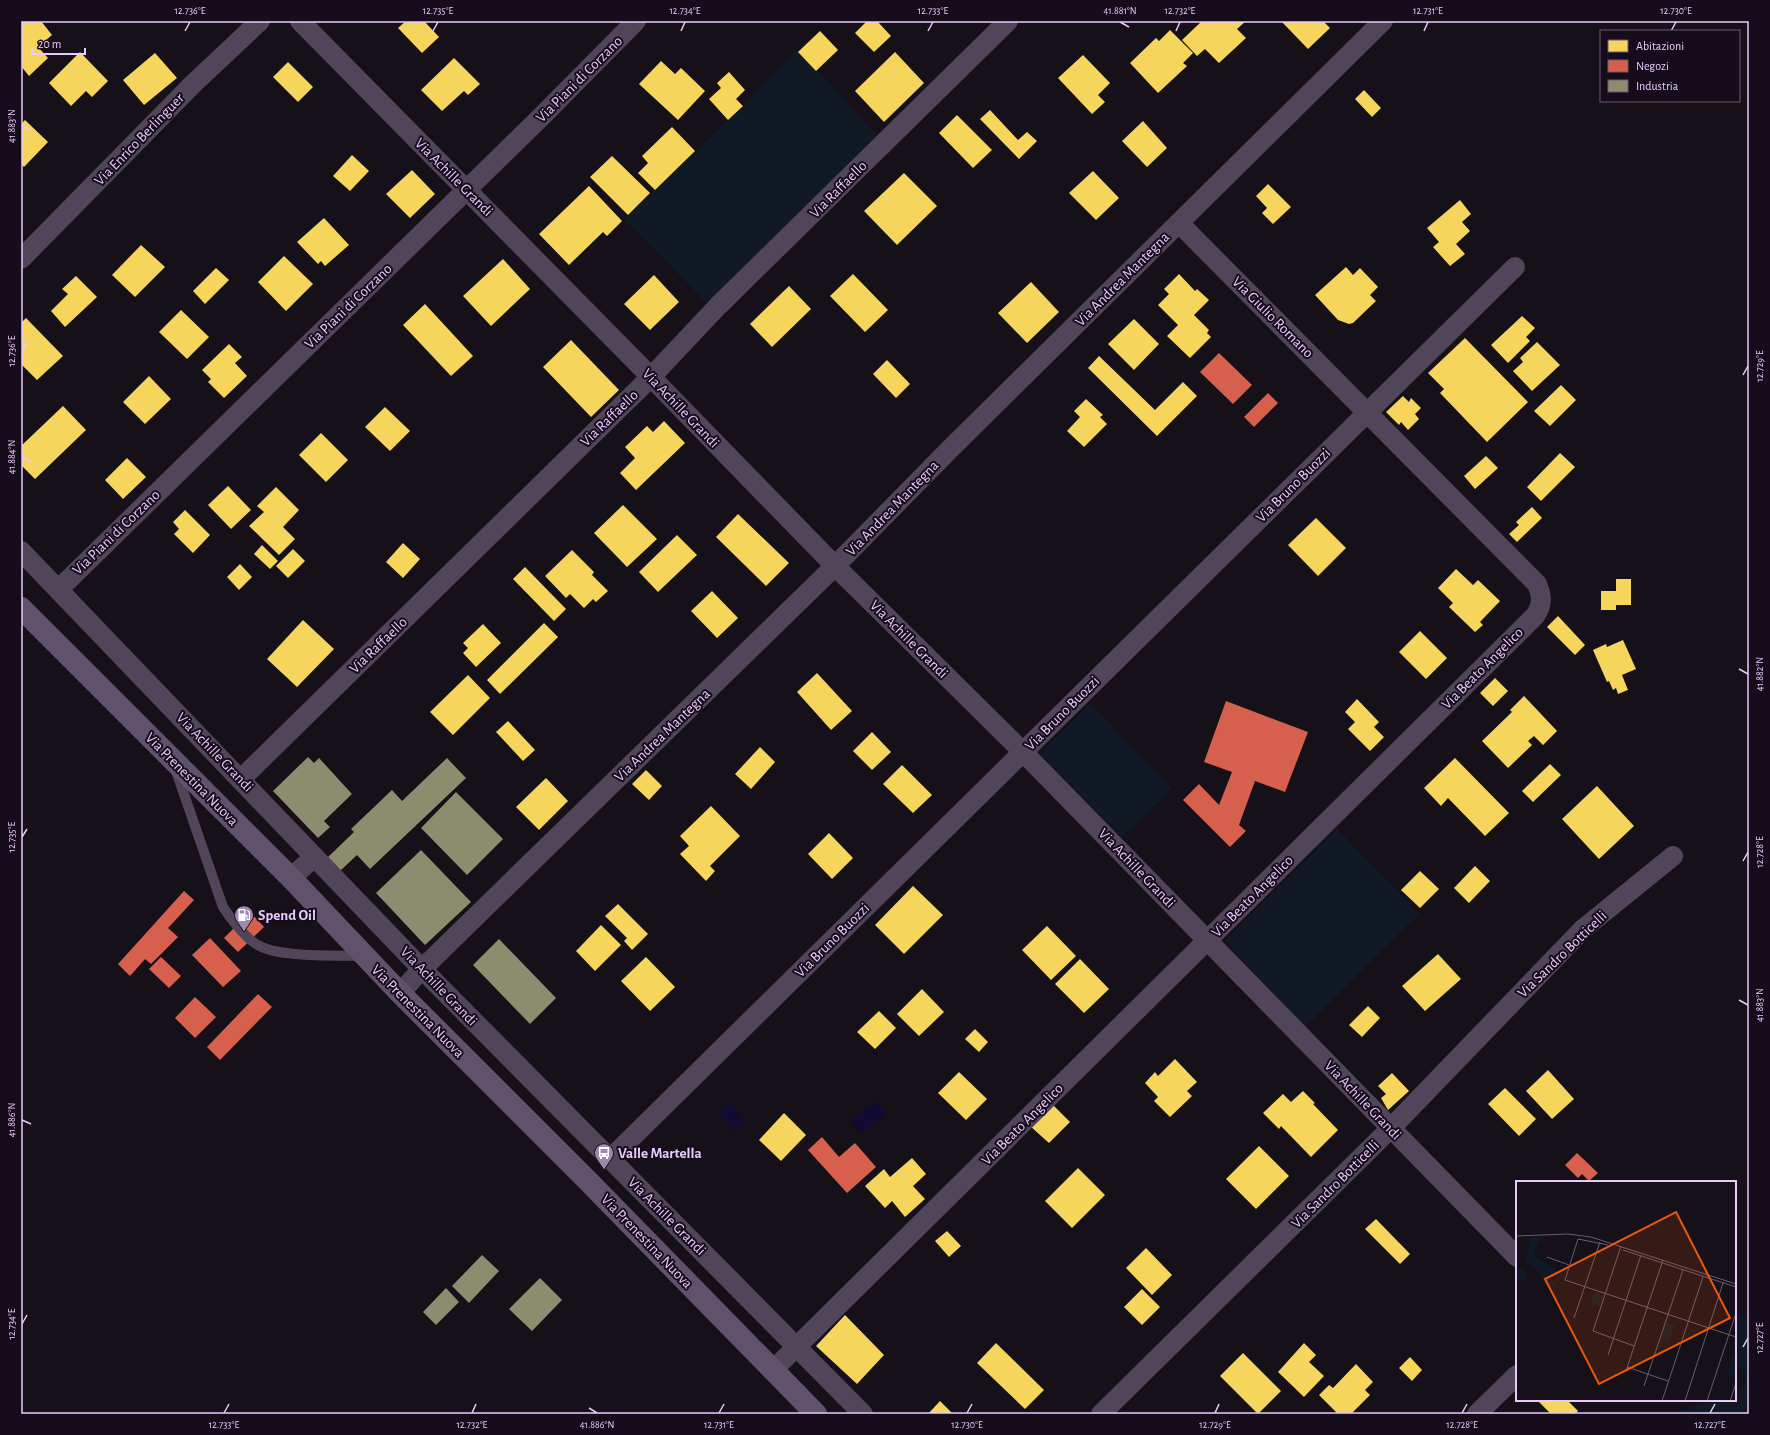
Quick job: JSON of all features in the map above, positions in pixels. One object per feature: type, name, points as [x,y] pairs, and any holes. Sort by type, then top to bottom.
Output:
[{"type":"main road","name":"Via Prenestina Nuova","points":[[21,608],[290,878],[400,993],[589,1182],[816,1414]]},
{"type":"street","name":"Via Enrico Berlinguer","points":[[21,259],[193,84],[260,21]]},
{"type":"street","name":"Via Achille Grandi","points":[[300,21],[651,376],[835,566],[1023,752],[1516,1256]]},
{"type":"street","name":"Via Piani di Corzano","points":[[58,589],[467,190],[636,21]]},
{"type":"street","name":"Via Raffaello","points":[[241,779],[651,376],[718,306],[1008,21]]},
{"type":"street","name":"Via Andrea Mantegna","points":[[400,993],[422,969],[835,566],[950,449],[1179,223],[1372,25]]},
{"type":"street","name":"Via Giulio Romano","points":[[1179,223],[1368,412]]},
{"type":"street","name":"Via Bruno Buozzi","points":[[610,1159],[1515,267]]},
{"type":"street","name":"Via Beato Angelico","points":[[772,1370],[1530,621],[1540,608],[1542,596],[1537,584],[1368,412]]},
{"type":"street","name":"Via Achille Grandi","points":[[21,551],[422,969],[863,1414]]},
{"type":"street","name":"Via Sandro Botticelli","points":[[1101,1414],[1391,1128],[1583,929],[1673,856]]},
{"type":"street","points":[[290,878],[314,857]]},
{"type":"street","points":[[1477,1414],[1516,1376]]},
{"type":"lane","points":[[172,760],[223,907],[229,917],[255,944],[280,952],[365,956]]},
{"type":"shaded area","points":[[797,49],[877,135],[707,303],[624,219],[743,106]]},
{"type":"shaded area","points":[[1090,704],[1172,788],[1122,837],[1040,753]]},
{"type":"shaded area","points":[[1337,829],[1419,914],[1305,1027],[1225,941]]},
{"type":"shaded area","points":[[876,1101],[886,1114],[861,1133],[851,1120]]},
{"type":"shaded area","points":[[729,1103],[745,1121],[735,1131],[718,1112]]},
{"type":"shaded area","points":[[1736,1315],[1749,1320],[1749,1414],[1667,1414],[1717,1401],[1736,1401],[1736,1391],[1745,1385],[1745,1371],[1736,1365]]},
{"type":"building: Abitazioni","points":[[21,21],[41,21],[52,35],[38,47],[48,58],[29,76],[21,66]]},
{"type":"building: Abitazioni","points":[[406,21],[424,21],[439,37],[422,53],[398,28]]},
{"type":"building: Abitazioni","points":[[867,21],[877,21],[891,36],[874,52],[855,33]]},
{"type":"building: Abitazioni","points":[[1202,21],[1246,21],[1237,29],[1246,38],[1219,63],[1205,49],[1197,56],[1182,40]]},
{"type":"building: Abitazioni","points":[[1281,21],[1323,21],[1330,28],[1308,49]]},
{"type":"building: Abitazioni","points":[[1170,30],[1193,53],[1183,63],[1187,66],[1158,93],[1130,63],[1156,38],[1159,41]]},
{"type":"building: Abitazioni","points":[[820,31],[838,50],[816,71],[798,52]]},
{"type":"building: Abitazioni","points":[[80,52],[108,81],[92,97],[86,91],[71,106],[49,83]]},
{"type":"building: Abitazioni","points":[[895,52],[924,83],[884,122],[855,91]]},
{"type":"building: Abitazioni","points":[[155,53],[177,78],[144,105],[123,80]]},
{"type":"building: Abitazioni","points":[[1083,55],[1110,83],[1098,95],[1105,102],[1092,114],[1058,78]]},
{"type":"building: Abitazioni","points":[[454,58],[480,84],[468,95],[464,91],[442,111],[421,90]]},
{"type":"building: Abitazioni","points":[[661,61],[675,74],[681,68],[705,91],[678,120],[639,84]]},
{"type":"building: Abitazioni","points":[[288,62],[313,87],[298,102],[273,77]]},
{"type":"building: Abitazioni","points":[[729,72],[745,90],[736,99],[743,106],[728,120],[709,99],[721,88],[717,83]]},
{"type":"building: Abitazioni","points":[[1364,90],[1381,108],[1372,117],[1355,99]]},
{"type":"building: Abitazioni","points":[[990,110],[1018,140],[1027,132],[1037,141],[1019,159],[980,119]]},
{"type":"building: Abitazioni","points":[[957,115],[992,150],[973,168],[939,133]]},
{"type":"building: Abitazioni","points":[[25,120],[48,142],[24,167],[21,164],[21,124]]},
{"type":"building: Abitazioni","points":[[1143,121],[1167,148],[1147,167],[1122,141]]},
{"type":"building: Abitazioni","points":[[672,127],[695,151],[655,190],[638,173],[648,163],[642,156]]},
{"type":"building: Abitazioni","points":[[352,155],[369,171],[350,191],[333,176]]},
{"type":"building: Abitazioni","points":[[612,156],[650,193],[628,215],[590,177]]},
{"type":"building: Abitazioni","points":[[412,170],[435,194],[410,218],[386,194]]},
{"type":"building: Abitazioni","points":[[1093,171],[1119,198],[1096,220],[1069,193]]},
{"type":"building: Abitazioni","points":[[904,173],[937,206],[897,245],[864,211]]},
{"type":"building: Abitazioni","points":[[1268,184],[1291,207],[1273,224],[1262,213],[1267,208],[1256,196]]},
{"type":"building: Abitazioni","points":[[589,186],[622,221],[607,236],[603,232],[569,265],[539,234]]},
{"type":"building: Abitazioni","points":[[1460,200],[1471,214],[1462,222],[1470,231],[1456,244],[1465,254],[1450,266],[1433,247],[1439,242],[1427,228]]},
{"type":"building: Abitazioni","points":[[324,218],[349,245],[325,266],[321,261],[318,264],[297,242]]},
{"type":"building: Abitazioni","points":[[141,245],[165,267],[135,297],[112,275]]},
{"type":"building: Abitazioni","points":[[284,256],[313,284],[286,311],[258,282]]},
{"type":"building: Abitazioni","points":[[503,259],[530,289],[491,326],[463,296]]},
{"type":"building: Abitazioni","points":[[1346,267],[1353,275],[1360,268],[1378,287],[1370,295],[1376,301],[1353,323],[1349,324],[1338,320],[1315,295]]},
{"type":"building: Abitazioni","points":[[216,268],[229,280],[205,304],[193,291]]},
{"type":"building: Abitazioni","points":[[853,274],[888,310],[865,332],[830,296]]},
{"type":"building: Abitazioni","points":[[1179,274],[1195,291],[1197,289],[1209,300],[1194,315],[1209,330],[1207,333],[1211,337],[1190,358],[1167,336],[1178,325],[1158,305],[1169,294],[1164,289]]},
{"type":"building: Abitazioni","points":[[654,275],[679,302],[650,330],[624,304]]},
{"type":"building: Abitazioni","points":[[76,276],[97,297],[65,327],[51,311],[68,294],[62,289]]},
{"type":"building: Abitazioni","points":[[1031,282],[1059,312],[1027,343],[998,313]]},
{"type":"building: Abitazioni","points":[[789,286],[811,309],[772,347],[750,324]]},
{"type":"building: Abitazioni","points":[[425,304],[473,356],[451,376],[403,325]]},
{"type":"building: Abitazioni","points":[[181,310],[209,337],[187,359],[159,332]]},
{"type":"building: Abitazioni","points":[[1522,316],[1535,328],[1526,337],[1530,341],[1508,363],[1491,345]]},
{"type":"building: Abitazioni","points":[[26,318],[63,356],[37,380],[21,364],[21,323]]},
{"type":"building: Abitazioni","points":[[1134,319],[1159,344],[1134,370],[1108,344]]},
{"type":"building: Abitazioni","points":[[1465,338],[1528,402],[1487,442],[1440,393],[1444,389],[1428,373]]},
{"type":"building: Abitazioni","points":[[571,340],[619,390],[591,417],[543,367]]},
{"type":"building: Abitazioni","points":[[1537,342],[1560,365],[1532,391],[1513,371],[1523,362],[1520,358]]},
{"type":"building: Abitazioni","points":[[229,344],[242,357],[235,363],[247,376],[224,398],[208,382],[211,379],[202,370]]},
{"type":"building: Abitazioni","points":[[1099,356],[1155,410],[1183,382],[1197,396],[1157,436],[1088,368]]},
{"type":"building: Abitazioni","points":[[887,360],[910,384],[896,398],[873,374]]},
{"type":"building: Abitazioni","points":[[149,376],[171,399],[145,424],[123,402]]},
{"type":"building: Abitazioni","points":[[1561,385],[1576,400],[1550,426],[1534,411]]},
{"type":"building: Abitazioni","points":[[1403,396],[1409,402],[1411,398],[1421,408],[1415,414],[1419,419],[1408,430],[1401,422],[1399,425],[1386,412]]},
{"type":"building: Abitazioni","points":[[1086,399],[1103,415],[1100,417],[1107,424],[1084,447],[1067,431],[1080,417],[1074,411]]},
{"type":"building: Abitazioni","points":[[63,406],[86,430],[35,479],[21,465],[21,446]]},
{"type":"building: Abitazioni","points":[[385,407],[410,431],[390,451],[365,427]]},
{"type":"building: Abitazioni","points":[[664,421],[685,443],[636,490],[620,473],[635,458],[625,447],[647,426],[653,432]]},
{"type":"building: Abitazioni","points":[[321,433],[348,460],[326,482],[299,455]]},
{"type":"building: Abitazioni","points":[[1560,453],[1575,467],[1541,501],[1527,487]]},
{"type":"building: Abitazioni","points":[[1486,456],[1498,468],[1475,489],[1464,476]]},
{"type":"building: Abitazioni","points":[[127,458],[146,477],[123,499],[105,480]]},
{"type":"building: Abitazioni","points":[[228,486],[251,510],[231,529],[208,505]]},
{"type":"building: Abitazioni","points":[[276,487],[299,510],[283,527],[295,539],[279,555],[249,526],[264,512],[257,506]]},
{"type":"building: Abitazioni","points":[[623,505],[657,539],[627,567],[594,533]]},
{"type":"building: Abitazioni","points":[[1532,507],[1542,518],[1517,542],[1509,534],[1519,525],[1516,522]]},
{"type":"building: Abitazioni","points":[[185,510],[210,535],[193,553],[174,534],[179,529],[173,522]]},
{"type":"building: Abitazioni","points":[[738,514],[789,563],[766,586],[716,537]]},
{"type":"building: Abitazioni","points":[[1316,518],[1346,548],[1318,576],[1288,545]]},
{"type":"building: Abitazioni","points":[[677,535],[697,555],[658,592],[639,572]]},
{"type":"building: Abitazioni","points":[[403,543],[420,559],[403,578],[386,562]]},
{"type":"building: Abitazioni","points":[[262,545],[278,561],[270,569],[254,554]]},
{"type":"building: Abitazioni","points":[[293,549],[305,561],[288,578],[276,566]]},
{"type":"building: Abitazioni","points":[[572,550],[594,572],[592,575],[608,591],[596,602],[593,599],[584,608],[570,594],[566,598],[545,576]]},
{"type":"building: Abitazioni","points":[[240,564],[252,577],[239,590],[227,577]]},
{"type":"building: Abitazioni","points":[[525,567],[566,609],[554,621],[513,579]]},
{"type":"building: Abitazioni","points":[[1456,569],[1473,585],[1478,580],[1500,601],[1480,622],[1483,625],[1475,632],[1449,607],[1453,603],[1438,588]]},
{"type":"building: Abitazioni","points":[[1616,579],[1631,579],[1631,605],[1616,605],[1616,610],[1601,610],[1601,591],[1616,591]]},
{"type":"building: Abitazioni","points":[[712,591],[738,618],[717,638],[691,611]]},
{"type":"building: Abitazioni","points":[[1558,616],[1585,645],[1575,655],[1547,627]]},
{"type":"building: Abitazioni","points":[[303,620],[334,649],[297,687],[267,659]]},
{"type":"building: Abitazioni","points":[[544,623],[558,637],[500,694],[487,680]]},
{"type":"building: Abitazioni","points":[[483,624],[501,643],[476,667],[463,653],[468,648],[463,643]]},
{"type":"building: Abitazioni","points":[[1420,631],[1447,658],[1426,679],[1399,652]]},
{"type":"building: Abitazioni","points":[[1623,640],[1636,669],[1622,675],[1628,690],[1618,694],[1616,688],[1613,690],[1609,681],[1607,682],[1593,650],[1606,644],[1607,647]]},
{"type":"building: Abitazioni","points":[[817,673],[852,711],[831,730],[797,692]]},
{"type":"building: Abitazioni","points":[[468,675],[490,698],[453,735],[430,712]]},
{"type":"building: Abitazioni","points":[[1495,678],[1508,691],[1493,706],[1480,693]]},
{"type":"building: Abitazioni","points":[[1524,696],[1557,731],[1543,745],[1534,736],[1528,741],[1532,745],[1508,768],[1482,741],[1512,712],[1510,710]]},
{"type":"building: Abitazioni","points":[[1357,699],[1379,722],[1374,727],[1384,737],[1370,751],[1348,729],[1355,722],[1345,712]]},
{"type":"building: Abitazioni","points":[[508,721],[535,750],[523,761],[496,732]]},
{"type":"building: Abitazioni","points":[[872,732],[891,752],[872,770],[853,751]]},
{"type":"building: Abitazioni","points":[[760,747],[775,762],[751,789],[735,774]]},
{"type":"building: Abitazioni","points":[[1455,758],[1509,813],[1485,836],[1448,798],[1441,806],[1424,788]]},
{"type":"building: Abitazioni","points":[[1550,764],[1561,775],[1533,802],[1522,791]]},
{"type":"building: Abitazioni","points":[[902,765],[932,795],[913,813],[883,784]]},
{"type":"building: Abitazioni","points":[[646,770],[662,786],[649,800],[632,784]]},
{"type":"building: Abitazioni","points":[[546,778],[568,801],[539,830],[516,807]]},
{"type":"building: Abitazioni","points":[[1597,786],[1634,826],[1599,859],[1562,819]]},
{"type":"building: Abitazioni","points":[[711,806],[740,836],[710,866],[715,871],[706,881],[680,854],[689,846],[680,836]]},
{"type":"building: Abitazioni","points":[[829,833],[853,858],[832,879],[808,854]]},
{"type":"building: Abitazioni","points":[[1475,866],[1490,881],[1469,903],[1454,888]]},
{"type":"building: Abitazioni","points":[[1420,871],[1439,889],[1420,908],[1401,890]]},
{"type":"building: Abitazioni","points":[[913,886],[943,915],[904,954],[875,925]]},
{"type":"building: Abitazioni","points":[[618,904],[648,934],[632,950],[624,941],[627,938],[605,916]]},
{"type":"building: Abitazioni","points":[[601,925],[621,945],[595,971],[576,951]]},
{"type":"building: Abitazioni","points":[[1047,926],[1076,956],[1051,980],[1022,950]]},
{"type":"building: Abitazioni","points":[[1438,954],[1461,979],[1425,1011],[1402,986]]},
{"type":"building: Abitazioni","points":[[646,957],[675,987],[650,1011],[621,981]]},
{"type":"building: Abitazioni","points":[[1080,959],[1109,989],[1084,1013],[1055,984]]},
{"type":"building: Abitazioni","points":[[922,989],[944,1012],[919,1036],[897,1014]]},
{"type":"building: Abitazioni","points":[[1368,1006],[1380,1018],[1362,1037],[1349,1025]]},
{"type":"building: Abitazioni","points":[[879,1011],[896,1028],[875,1049],[857,1032]]},
{"type":"building: Abitazioni","points":[[975,1029],[988,1042],[979,1052],[965,1039]]},
{"type":"building: Abitazioni","points":[[1175,1059],[1197,1082],[1187,1091],[1192,1096],[1170,1117],[1154,1101],[1158,1097],[1145,1083],[1155,1072],[1158,1076]]},
{"type":"building: Abitazioni","points":[[1548,1070],[1574,1099],[1552,1119],[1526,1091]]},
{"type":"building: Abitazioni","points":[[959,1072],[987,1099],[966,1120],[938,1093]]},
{"type":"building: Abitazioni","points":[[1392,1073],[1409,1091],[1388,1110],[1381,1098],[1386,1094],[1378,1086]]},
{"type":"building: Abitazioni","points":[[1505,1088],[1536,1119],[1519,1136],[1488,1104]]},
{"type":"building: Abitazioni","points":[[1303,1091],[1315,1103],[1313,1104],[1338,1130],[1311,1157],[1281,1126],[1279,1129],[1263,1113],[1283,1094],[1291,1102]]},
{"type":"building: Abitazioni","points":[[1053,1105],[1070,1122],[1049,1143],[1030,1126]]},
{"type":"building: Abitazioni","points":[[784,1113],[806,1135],[781,1161],[759,1140]]},
{"type":"building: Abitazioni","points":[[1259,1146],[1289,1176],[1256,1209],[1226,1179]]},
{"type":"building: Abitazioni","points":[[912,1158],[926,1174],[913,1186],[925,1199],[905,1217],[892,1201],[885,1208],[865,1186],[884,1169],[890,1177]]},
{"type":"building: Abitazioni","points":[[1078,1168],[1105,1195],[1072,1228],[1045,1201]]},
{"type":"building: Abitazioni","points":[[1376,1219],[1410,1254],[1400,1264],[1365,1229]]},
{"type":"building: Abitazioni","points":[[947,1231],[961,1246],[949,1257],[935,1241]]},
{"type":"building: Abitazioni","points":[[1146,1248],[1172,1275],[1152,1295],[1126,1268]]},
{"type":"building: Abitazioni","points":[[1142,1289],[1160,1307],[1142,1325],[1124,1307]]},
{"type":"building: Abitazioni","points":[[845,1315],[884,1355],[857,1384],[816,1346]]},
{"type":"building: Abitazioni","points":[[996,1343],[1044,1390],[1025,1409],[977,1363]]},
{"type":"building: Abitazioni","points":[[1304,1343],[1316,1355],[1309,1362],[1324,1376],[1304,1397],[1278,1372]]},
{"type":"building: Abitazioni","points":[[1243,1353],[1281,1391],[1258,1414],[1220,1376]]},
{"type":"building: Abitazioni","points":[[1410,1357],[1422,1370],[1412,1381],[1399,1368]]},
{"type":"building: Abitazioni","points":[[1356,1364],[1373,1382],[1365,1390],[1370,1395],[1352,1413],[1353,1414],[1338,1414],[1319,1395],[1329,1385],[1333,1388]]},
{"type":"building: Abitazioni","points":[[940,1401],[953,1414],[928,1414]]},
{"type":"building: Abitazioni","points":[[1538,1401],[1568,1401],[1578,1411],[1575,1414],[1551,1414]]},
{"type":"building: Negozi","points":[[1219,353],[1252,385],[1233,404],[1200,372]]},
{"type":"building: Negozi","points":[[1268,393],[1278,403],[1254,427],[1244,417]]},
{"type":"building: Negozi","points":[[1226,701],[1308,732],[1285,792],[1255,781],[1239,825],[1246,831],[1230,847],[1183,800],[1199,784],[1219,805],[1232,772],[1204,762]]},
{"type":"building: Negozi","points":[[184,891],[194,900],[168,928],[178,937],[151,964],[145,959],[130,976],[118,964]]},
{"type":"building: Negozi","name":"Spend Oil","points":[[250,912],[264,927],[238,952],[224,938]]},
{"type":"building: Negozi","points":[[210,938],[241,971],[223,987],[192,955]]},
{"type":"building: Negozi","points":[[161,957],[181,976],[169,988],[149,969]]},
{"type":"building: Negozi","points":[[258,994],[272,1007],[220,1060],[207,1047]]},
{"type":"building: Negozi","points":[[195,997],[216,1017],[195,1038],[175,1018]]},
{"type":"building: Negozi","points":[[822,1137],[839,1157],[855,1143],[876,1167],[847,1193],[808,1150]]},
{"type":"building: Negozi","points":[[1577,1153],[1598,1173],[1589,1181],[1582,1174],[1578,1178],[1565,1165]]},
{"type":"building: Industria","points":[[308,757],[314,763],[319,758],[352,794],[324,821],[330,827],[318,838],[273,791]]},
{"type":"building: Industria","points":[[447,758],[466,778],[370,869],[357,855],[339,872],[326,859],[354,832],[351,829],[392,790],[402,801]]},
{"type":"building: Industria","points":[[456,792],[503,839],[467,875],[421,828]]},
{"type":"building: Industria","points":[[421,850],[471,902],[425,945],[376,893]]},
{"type":"building: Industria","points":[[499,939],[556,998],[530,1024],[473,965]]},
{"type":"building: Industria","points":[[482,1255],[499,1271],[469,1303],[452,1286]]},
{"type":"building: Industria","points":[[540,1278],[562,1300],[532,1331],[509,1309]]},
{"type":"building: Industria","points":[[446,1288],[459,1302],[436,1325],[423,1312]]},
{"type":"place","name":"Spend Oil","points":[[244,932]]},
{"type":"place","name":"Valle Martella","points":[[604,1170]]}]
